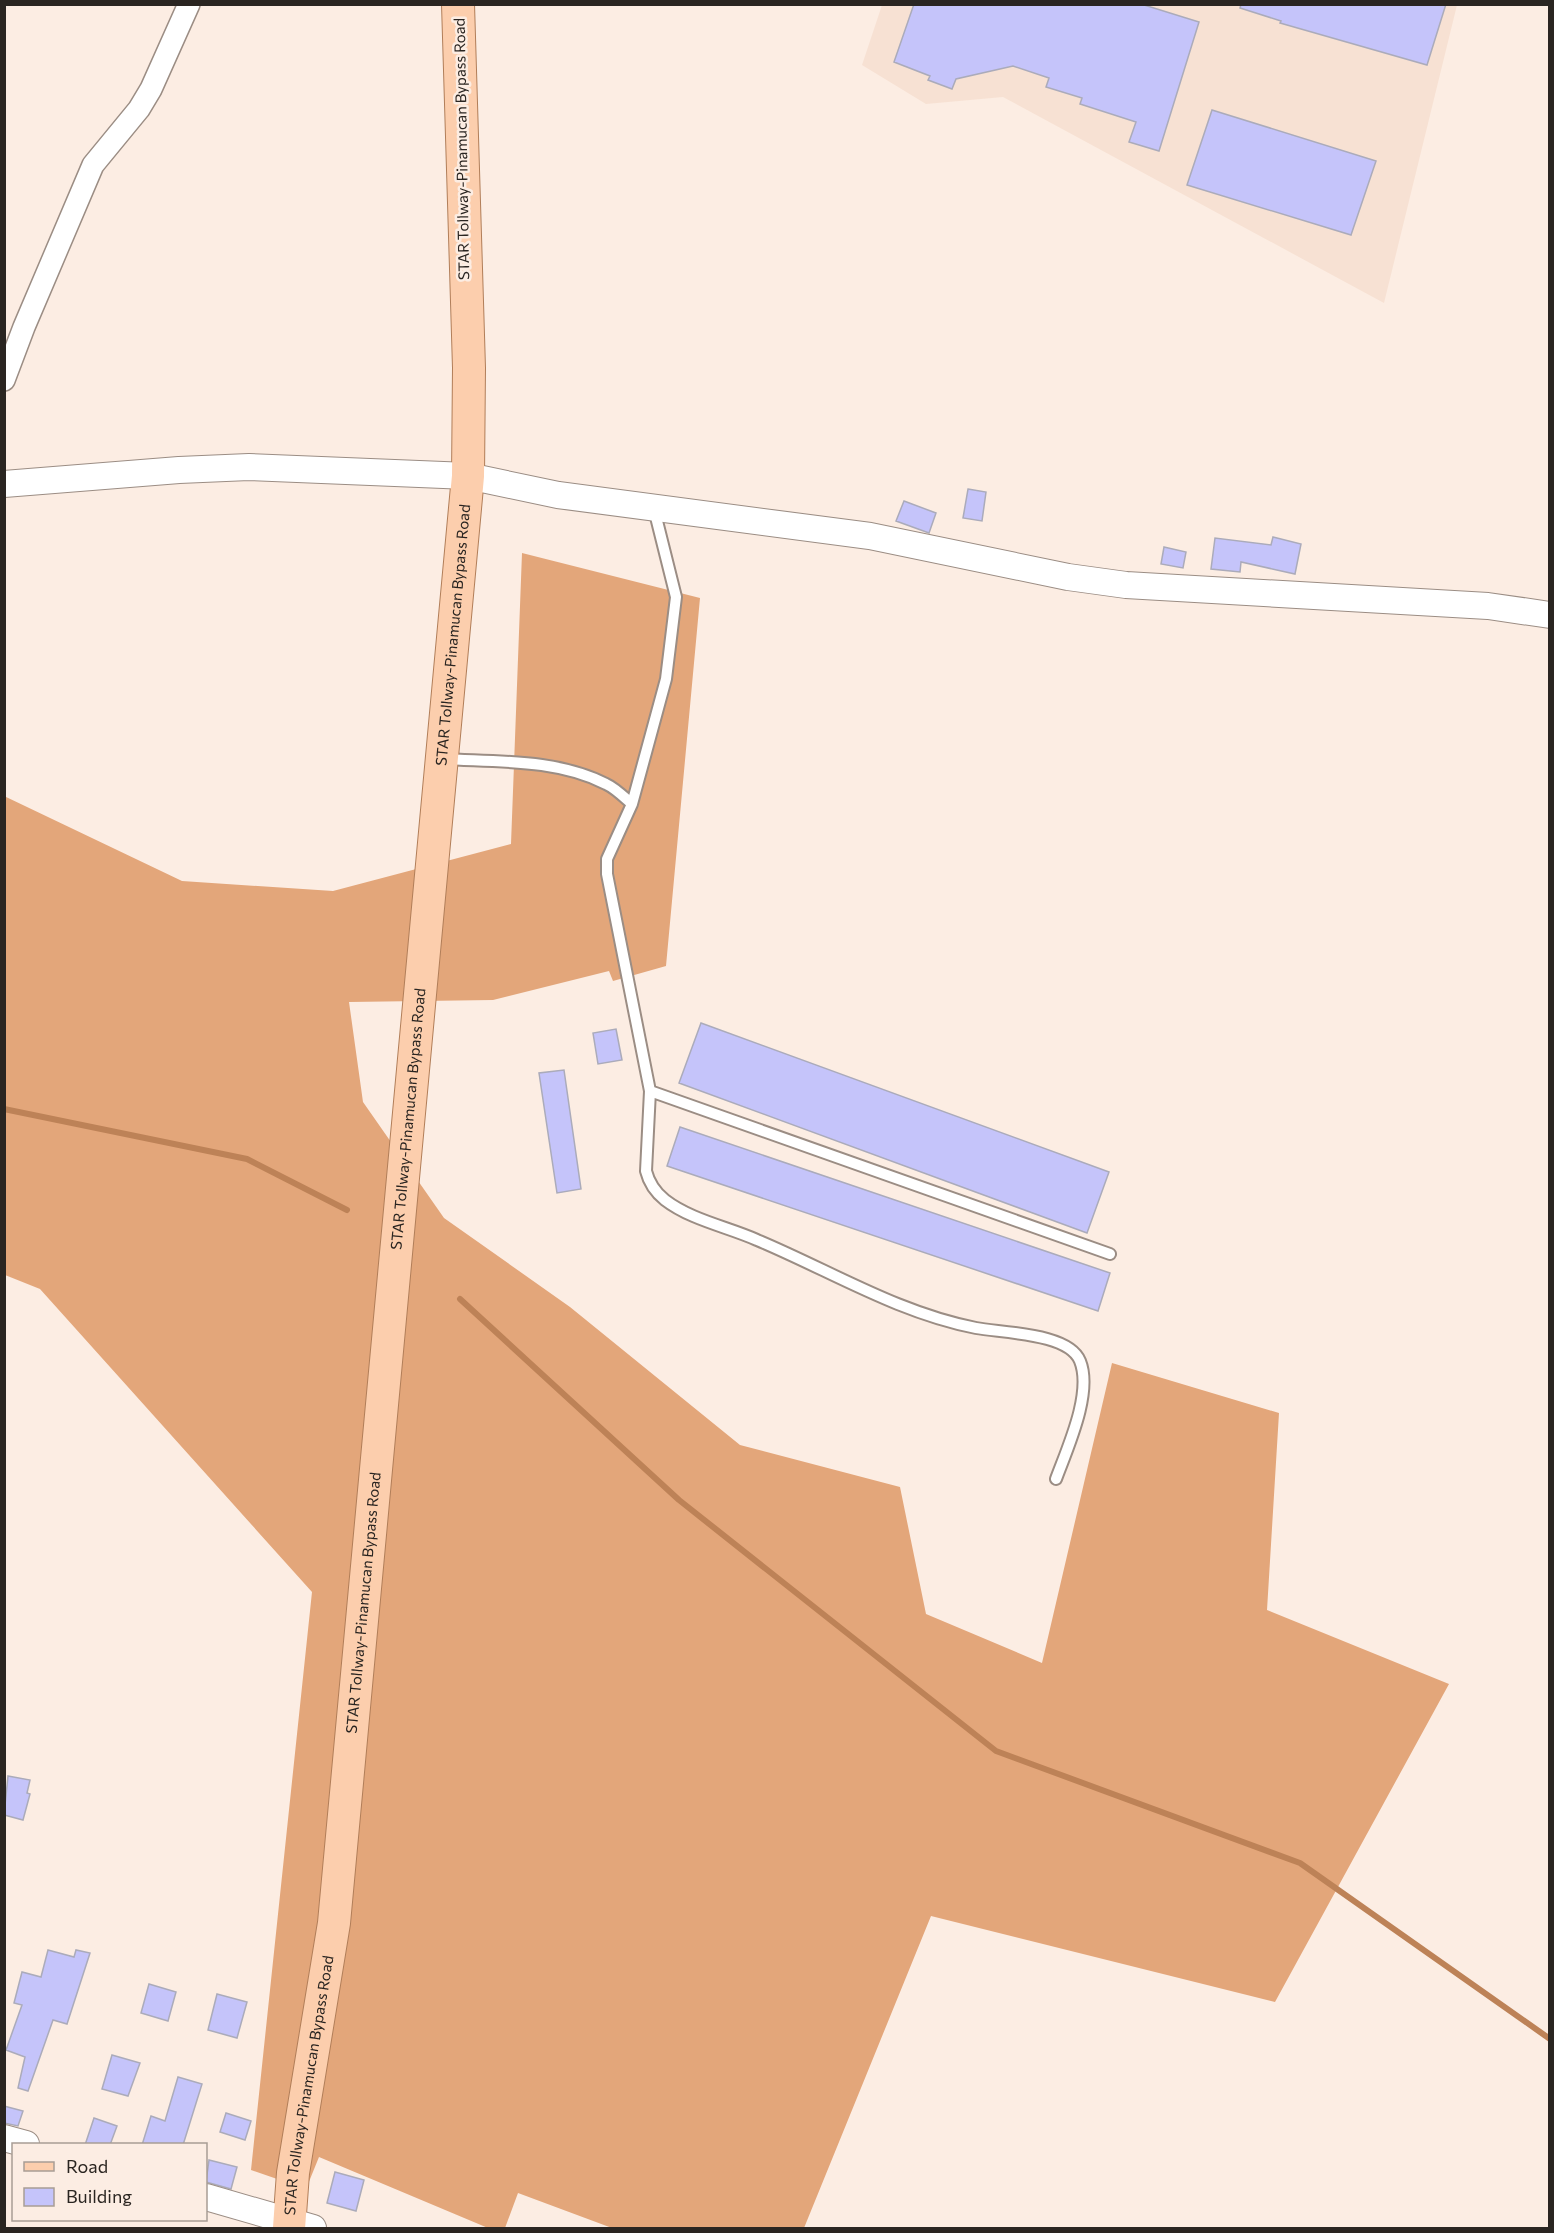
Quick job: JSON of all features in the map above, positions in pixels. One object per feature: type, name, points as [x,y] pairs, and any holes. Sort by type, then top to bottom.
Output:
[{"type":"main road","name":"STAR Tollway-Pinamucan Bypass Road","points":[[297,2226],[293,2173],[334,1923],[468,476],[469,368],[458,4]]},
{"type":"street","points":[[4,380],[93,165],[139,109],[151,89],[189,4]]},
{"type":"street","points":[[4,484],[179,470],[249,467],[468,476],[558,495],[870,536],[1068,577],[1126,585],[1488,606],[1550,615]]},
{"type":"street","points":[[4,2138],[20,2143]]},
{"type":"street","points":[[207,2197],[297,2226]]},
{"type":"lane","points":[[653,506],[676,597],[666,679],[632,804],[607,859],[650,1091],[646,1170],[654,1190],[672,1204],[759,1240],[840,1280],[920,1312],[974,1328],[1057,1341],[1075,1352],[1083,1370],[1082,1400],[1056,1479]]},
{"type":"lane","points":[[443,759],[527,764],[577,772],[608,784],[632,804]]},
{"type":"lane","points":[[650,1091],[1110,1254]]},
{"type":"shaded area","points":[[882,5],[1457,5],[1384,303],[1003,97],[926,104],[862,65]]},
{"type":"shaded area","points":[[522,553],[700,598],[666,966],[613,981],[609,971],[493,1000],[349,1002],[363,1102],[444,1218],[570,1307],[740,1445],[900,1487],[926,1614],[1042,1663],[1112,1363],[1279,1413],[1267,1610],[1449,1684],[1275,2002],[931,1916],[804,2228],[612,2228],[518,2193],[505,2228],[488,2228],[319,2157],[306,2189],[251,2170],[312,1592],[40,1289],[5,1275],[4,796],[182,881],[333,891],[511,844]]},
{"type":"building","points":[[914,4],[1141,4],[1199,22],[1159,151],[1129,142],[1136,122],[1080,104],[1082,98],[1046,87],[1049,78],[1013,66],[956,79],[952,89],[928,80],[930,76],[894,62]]},
{"type":"building","points":[[1241,4],[1446,4],[1427,65],[1280,23],[1281,21],[1240,8]]},
{"type":"building","points":[[1212,110],[1376,161],[1351,235],[1187,185]]},
{"type":"building","points":[[968,489],[986,492],[982,521],[963,518]]},
{"type":"building","points":[[904,501],[936,513],[929,533],[896,521]]},
{"type":"building","points":[[1273,537],[1301,544],[1295,574],[1241,562],[1240,572],[1211,569],[1215,538],[1271,545]]},
{"type":"building","points":[[1164,547],[1186,552],[1183,568],[1161,564]]},
{"type":"building","points":[[701,1023],[1109,1172],[1087,1233],[679,1083]]},
{"type":"building","points":[[616,1029],[622,1060],[598,1064],[593,1033]]},
{"type":"building","points":[[564,1070],[581,1189],[557,1193],[539,1073]]},
{"type":"building","points":[[680,1127],[1110,1273],[1098,1311],[667,1166]]},
{"type":"building","points":[[8,1776],[30,1780],[27,1793],[30,1794],[23,1820],[4,1815]]},
{"type":"building","points":[[48,1950],[74,1957],[76,1950],[90,1953],[67,2024],[53,2020],[28,2091],[18,2088],[25,2057],[6,2050],[22,2005],[14,2003],[22,1972],[41,1977]]},
{"type":"building","points":[[149,1984],[176,1992],[168,2021],[141,2013]]},
{"type":"building","points":[[217,1994],[247,2002],[237,2038],[208,2030]]},
{"type":"building","points":[[112,2055],[140,2063],[128,2096],[102,2089]]},
{"type":"building","points":[[178,2077],[202,2084],[184,2143],[143,2143],[151,2116],[165,2121]]},
{"type":"building","points":[[4,2106],[23,2111],[18,2126],[4,2123]]},
{"type":"building","points":[[226,2113],[251,2121],[245,2140],[220,2132]]},
{"type":"building","points":[[94,2118],[117,2126],[111,2143],[86,2143]]},
{"type":"building","points":[[209,2160],[237,2167],[231,2189],[207,2182]]},
{"type":"building","points":[[335,2172],[364,2180],[356,2211],[327,2203]]},
{"type":"waterway","points":[[4,1109],[247,1159],[347,1210]]},
{"type":"waterway","points":[[460,1299],[679,1500],[996,1751],[1300,1863],[1550,2039]]}]
